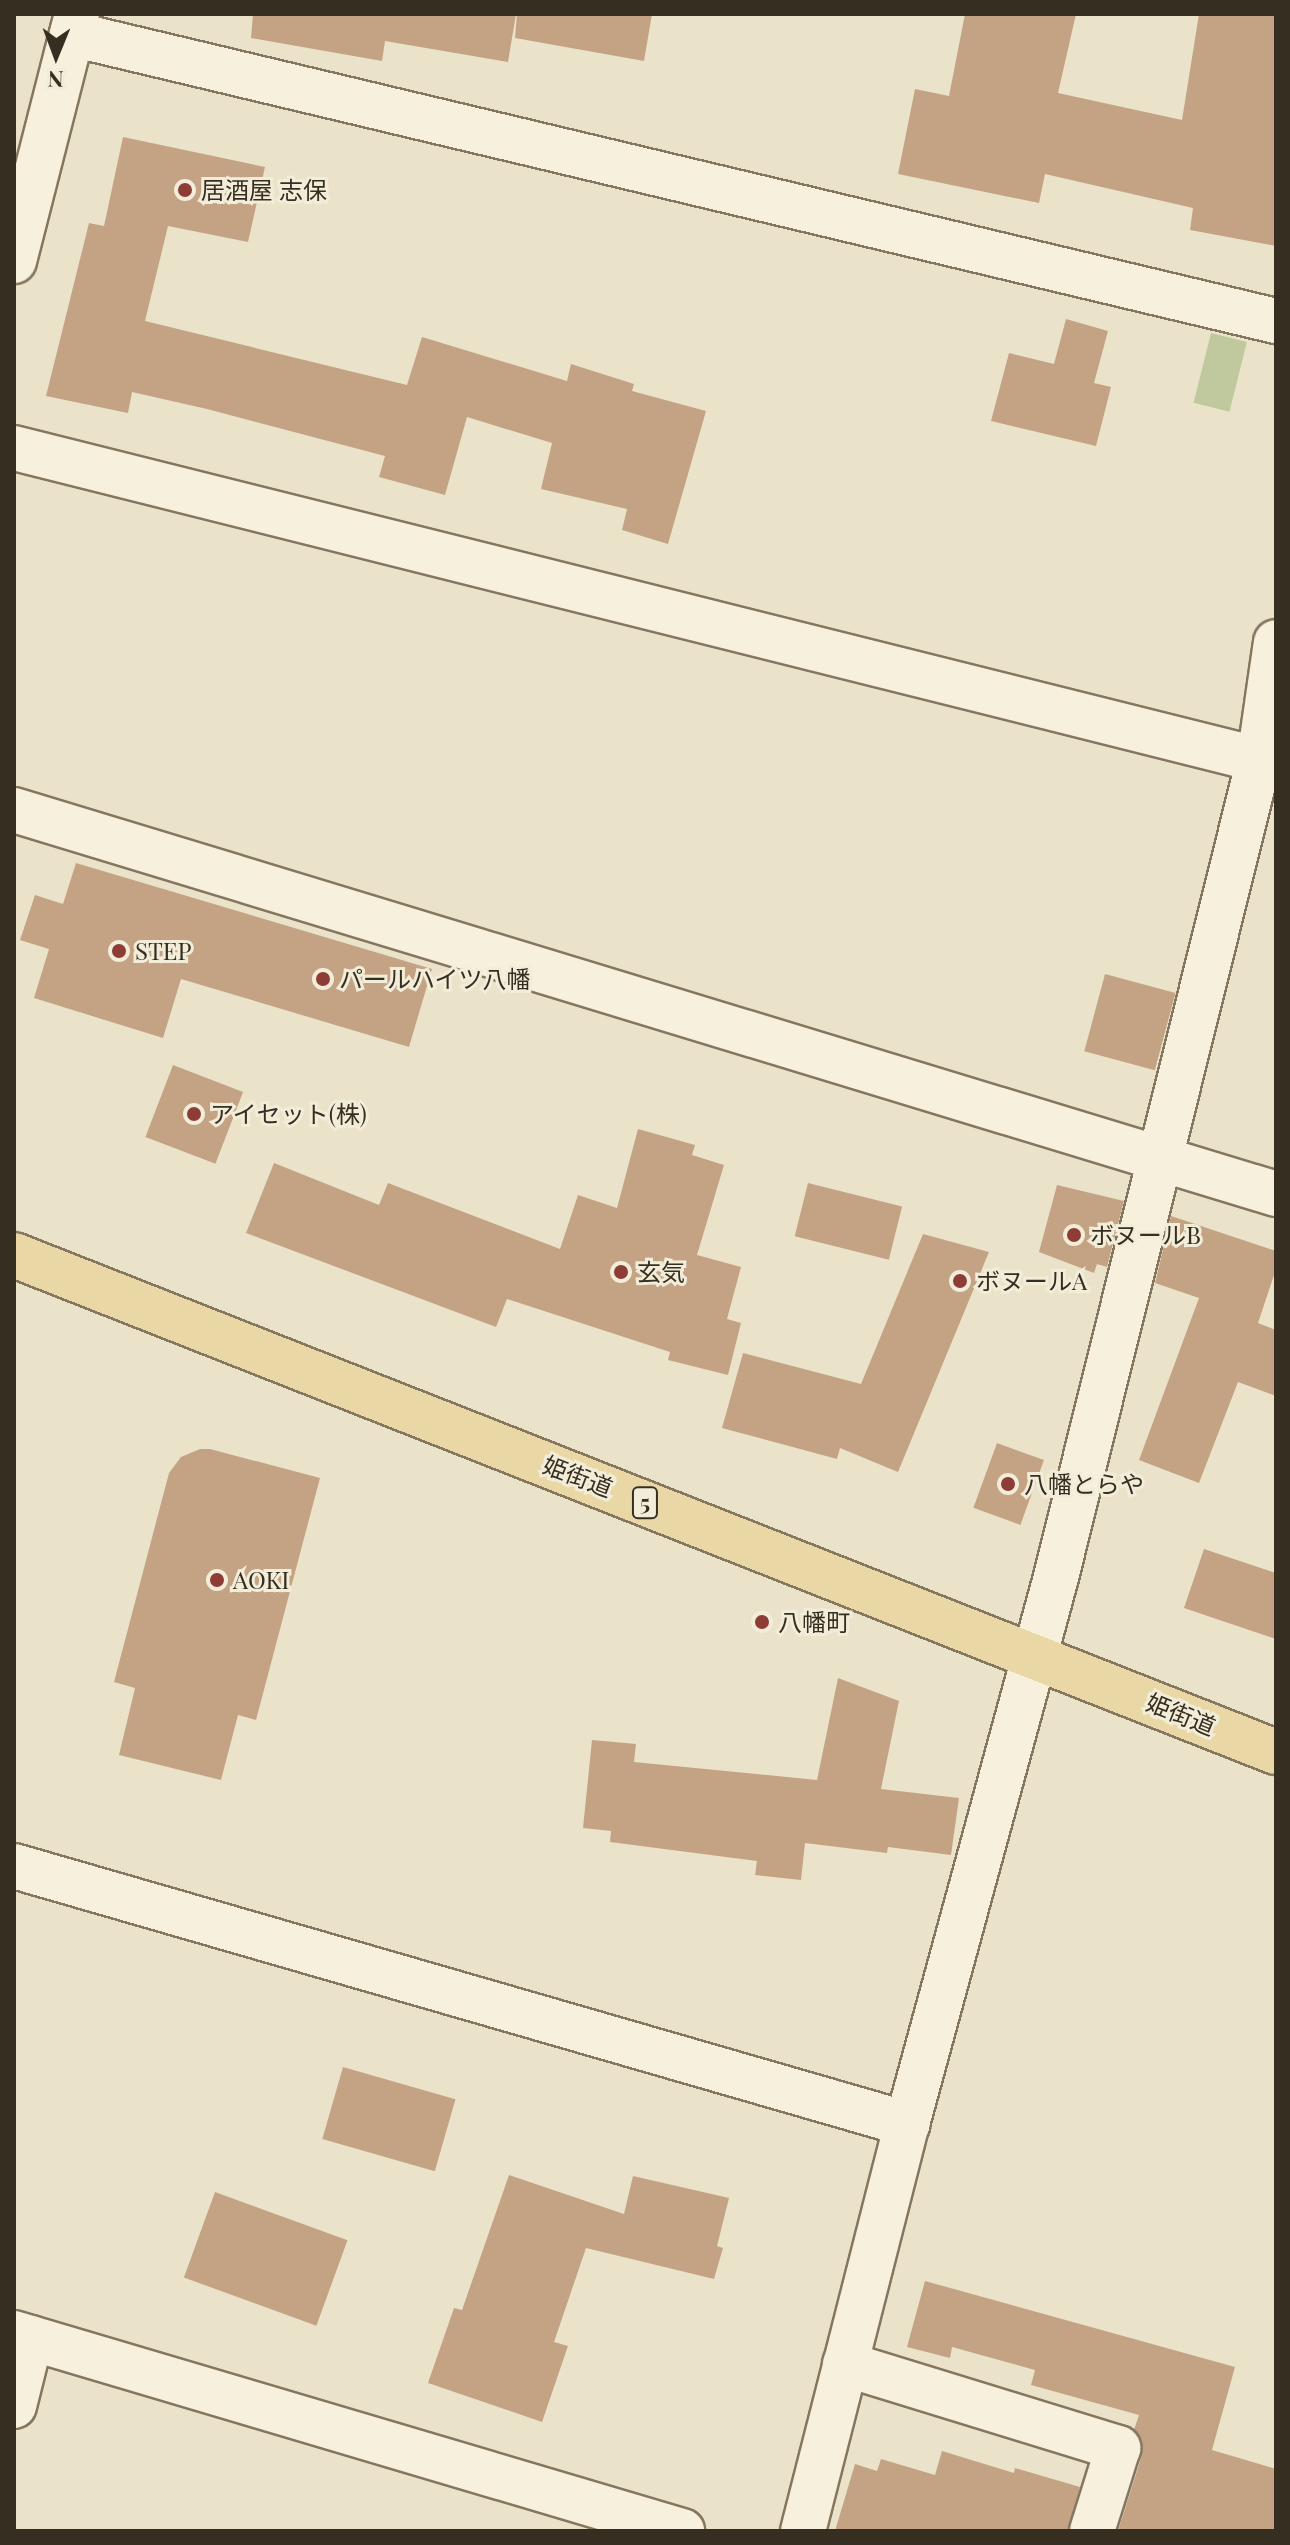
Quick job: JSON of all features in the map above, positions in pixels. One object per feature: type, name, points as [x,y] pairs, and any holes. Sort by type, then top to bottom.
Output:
[{"type":"main road","name":"姫街道","points":[[14,1255],[1276,1752]]},
{"type":"street","points":[[14,261],[75,24],[1276,321]]},
{"type":"street","points":[[14,448],[1268,762]]},
{"type":"street","points":[[803,2531],[907,2124],[1035,1656],[1159,1160],[1268,762],[1276,642]]},
{"type":"street","points":[[14,810],[1276,1194]]},
{"type":"street","points":[[14,1866],[907,2124]]},
{"type":"street","points":[[14,2406],[22,2336],[682,2531]]},
{"type":"street","points":[[845,2364],[1118,2448],[1092,2531]]},
{"type":"green space","points":[[1211,333],[1247,342],[1229,412],[1194,403]]},
{"type":"building","points":[[253,14],[516,14],[508,62],[385,41],[382,61],[251,38]]},
{"type":"building","points":[[517,14],[652,14],[644,61],[515,38]]},
{"type":"building","points":[[965,14],[1076,14],[1058,93],[1182,120],[1199,14],[1276,14],[1276,246],[1190,230],[1193,208],[1045,174],[1039,203],[898,174],[915,89],[949,96]]},
{"type":"building","points":[[123,137],[265,167],[248,242],[168,226],[145,321],[407,385],[422,337],[567,381],[571,364],[634,384],[632,391],[706,411],[668,544],[622,530],[627,509],[541,489],[552,443],[467,417],[445,495],[379,477],[385,456],[207,409],[132,392],[128,413],[46,396],[89,223],[104,226]]},
{"type":"building","points":[[1066,319],[1108,331],[1094,383],[1111,387],[1096,446],[991,421],[1009,353],[1054,364]]},
{"type":"building","points":[[76,863],[432,969],[409,1047],[181,979],[163,1038],[34,998],[49,949],[20,940],[35,895],[63,904]]},
{"type":"building","points":[[1105,974],[1176,993],[1155,1070],[1084,1051]]},
{"type":"building","name":"アイセット(株)","points":[[173,1065],[243,1092],[215,1164],[145,1137]]},
{"type":"building","points":[[638,1129],[695,1145],[692,1155],[724,1165],[697,1255],[741,1267],[727,1319],[741,1323],[728,1375],[668,1360],[670,1352],[507,1299],[496,1327],[246,1233],[274,1163],[379,1205],[388,1183],[560,1249],[578,1195],[617,1208]]},
{"type":"building","points":[[808,1183],[902,1206],[889,1260],[795,1236]]},
{"type":"building","name":"ボヌールB","points":[[1057,1185],[1124,1201],[1107,1267],[1097,1264],[1094,1273],[1039,1252]]},
{"type":"building","points":[[1171,1216],[1276,1251],[1276,1269],[1258,1323],[1276,1330],[1276,1396],[1238,1382],[1199,1483],[1139,1460],[1199,1298],[1155,1283]]},
{"type":"building","points":[[923,1234],[989,1252],[898,1472],[840,1448],[837,1459],[722,1428],[743,1353],[861,1384]]},
{"type":"building","points":[[997,1443],[1044,1460],[1020,1525],[973,1508]]},
{"type":"building","name":"AOKI","points":[[200,1449],[320,1478],[256,1720],[238,1715],[221,1780],[119,1755],[135,1688],[114,1682],[169,1473],[181,1457]]},
{"type":"building","points":[[1204,1549],[1276,1573],[1276,1639],[1184,1608]]},
{"type":"building","points":[[838,1678],[899,1701],[881,1789],[959,1798],[951,1855],[888,1847],[887,1853],[805,1843],[801,1880],[755,1875],[757,1861],[610,1842],[611,1831],[583,1828],[592,1740],[636,1744],[634,1762],[817,1780]]},
{"type":"building","points":[[343,2067],[455,2099],[435,2171],[322,2139]]},
{"type":"building","points":[[509,2175],[624,2214],[633,2176],[729,2198],[717,2246],[723,2248],[714,2279],[586,2248],[554,2342],[568,2346],[542,2422],[428,2383],[454,2308],[462,2310]]},
{"type":"building","points":[[215,2192],[347,2240],[316,2326],[184,2278]]},
{"type":"building","points":[[925,2281],[1235,2367],[1212,2450],[1276,2469],[1276,2531],[1118,2531],[1142,2455],[1142,2442],[1134,2430],[1139,2415],[1031,2385],[1035,2370],[952,2347],[950,2358],[907,2347]]},
{"type":"building","points":[[942,2451],[1014,2473],[1015,2468],[1080,2487],[1068,2531],[835,2531],[855,2464],[877,2471],[881,2459],[935,2475]]},
{"type":"place","name":"居酒屋 志保","points":[[185,190]]},
{"type":"place","name":"STEP","points":[[119,951]]},
{"type":"place","name":"パールハイツ八幡","points":[[323,979]]},
{"type":"place","name":"アイセット(株)","points":[[194,1114]]},
{"type":"place","name":"ボヌールB","points":[[1074,1235]]},
{"type":"place","name":"玄気","points":[[621,1272]]},
{"type":"place","name":"ボヌールA","points":[[960,1281]]},
{"type":"place","name":"八幡とらや","points":[[1008,1484]]},
{"type":"place","name":"AOKI","points":[[217,1580]]},
{"type":"place","name":"八幡町","points":[[762,1622]]}]
